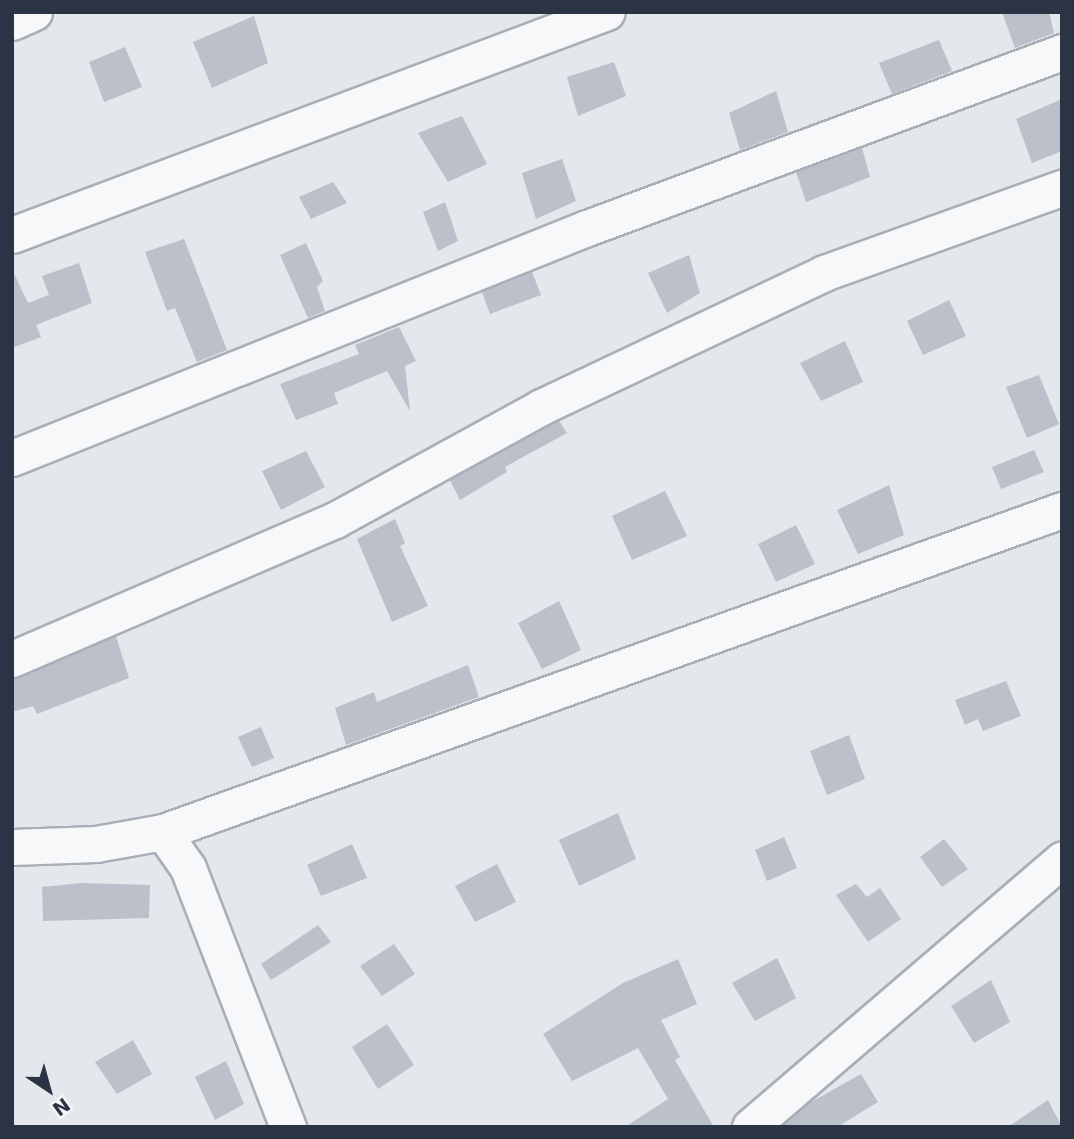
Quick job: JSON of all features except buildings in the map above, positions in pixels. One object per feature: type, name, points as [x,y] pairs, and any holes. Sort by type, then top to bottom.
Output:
[{"type":"street","points":[[12,22],[34,12]]},
{"type":"street","points":[[12,235],[607,12]]},
{"type":"street","points":[[12,458],[587,228],[1062,52]]},
{"type":"street","points":[[12,659],[335,520],[541,407],[824,273],[1062,188]]},
{"type":"street","points":[[12,847],[96,844],[163,832],[1062,510]]},
{"type":"street","points":[[163,832],[188,868],[288,1127]]},
{"type":"street","points":[[750,1127],[1062,860]]}]
